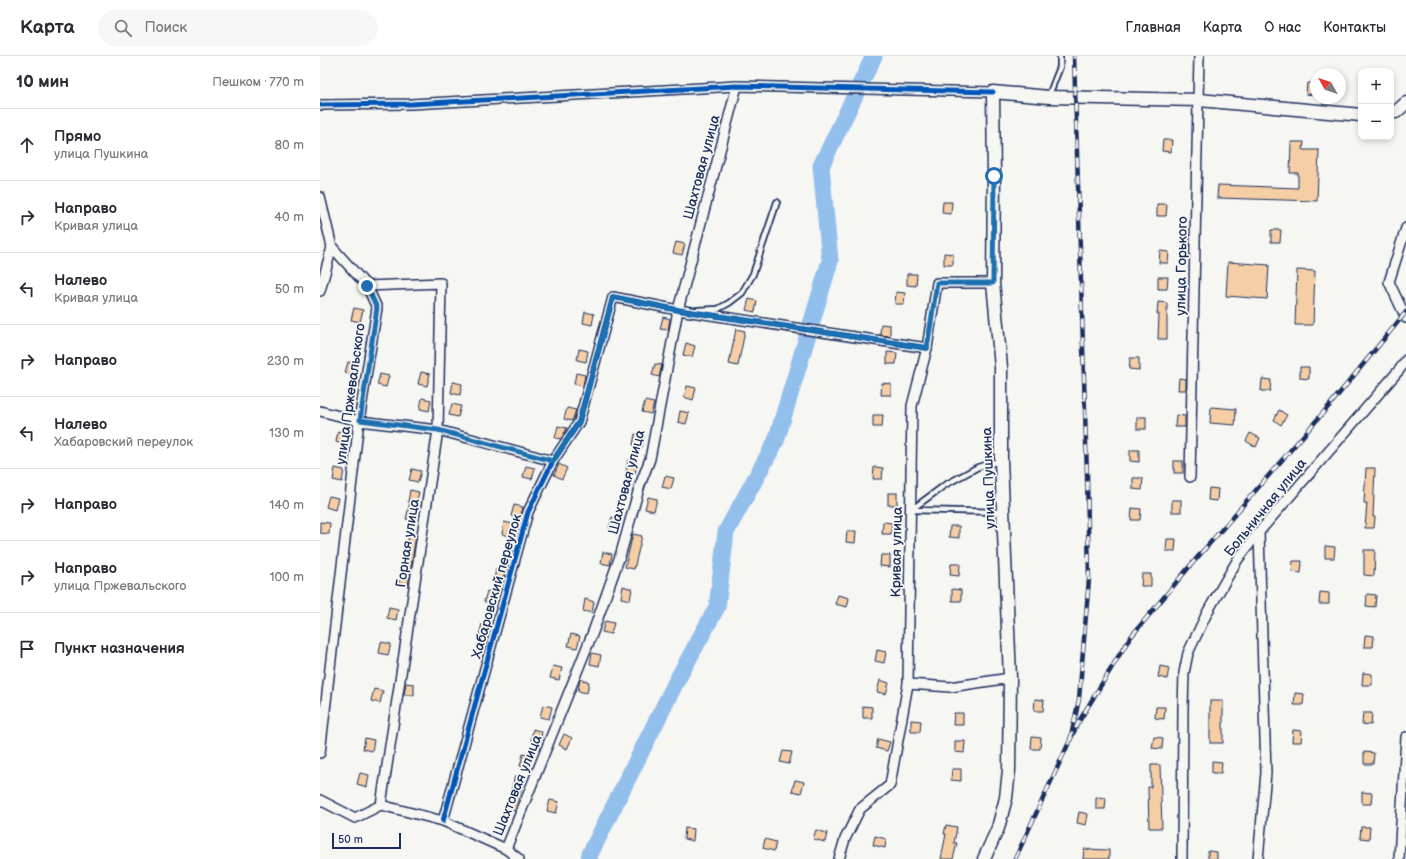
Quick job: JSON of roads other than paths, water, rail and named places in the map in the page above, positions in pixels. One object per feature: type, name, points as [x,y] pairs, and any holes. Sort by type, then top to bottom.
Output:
[{"type":"main road","points":[[993,92],[1048,97],[1199,100],[1358,115]]},
{"type":"main road","name":"улица Пушкина","points":[[984,859],[998,828],[1006,798],[1009,770],[1010,678],[1001,460],[1001,367],[993,283],[993,92]]},
{"type":"main road","points":[[1394,112],[1406,103]]},
{"type":"street","name":"улица Горького","points":[[1190,477],[1199,56]]},
{"type":"street","points":[[320,105],[411,104],[737,86],[993,92]]},
{"type":"street","name":"Шахтовая улица","points":[[506,849],[593,632],[621,553],[640,485],[650,459],[678,310],[737,86]]},
{"type":"street","name":"улица Пржевальского","points":[[320,197],[332,247],[367,286],[377,308],[360,420],[320,753]]},
{"type":"street","points":[[1406,228],[1389,282],[1406,318]]},
{"type":"street","points":[[320,291],[332,247]]},
{"type":"street","name":"Горная улица","points":[[367,286],[441,283],[438,430],[381,805]]},
{"type":"street","name":"Кривая улица","points":[[839,859],[845,840],[860,809],[890,785],[908,684],[912,406],[927,348],[937,283],[993,283]]},
{"type":"street","name":"Хабаровский переулок","points":[[443,822],[528,512],[553,461],[579,422],[613,297],[678,310]]},
{"type":"street","points":[[678,310],[927,348]]},
{"type":"street","name":"Больничная улица","points":[[1182,859],[1184,673],[1188,653],[1208,611],[1238,559],[1259,532],[1400,369],[1406,360]]},
{"type":"street","points":[[320,411],[360,420],[438,430],[553,461]]},
{"type":"street","points":[[1258,859],[1266,773],[1259,532]]},
{"type":"street","points":[[908,684],[950,687],[1010,678]]},
{"type":"street","points":[[1399,859],[1406,737]]},
{"type":"street","points":[[320,800],[355,818],[381,805],[443,822],[506,849],[519,859]]},
{"type":"lane","points":[[1048,97],[1060,67],[1060,56]]},
{"type":"lane","points":[[678,310],[718,309],[742,293],[754,274],[777,202]]},
{"type":"lane","points":[[910,510],[945,484],[978,467],[1001,460]]},
{"type":"lane","points":[[910,510],[1004,512]]},
{"type":"waterway","points":[[589,859],[590,854],[676,682],[717,607],[726,532],[776,441],[830,261],[821,166],[874,56]]},
{"type":"railway","points":[[1070,741],[1079,699],[1089,579],[1074,56]]},
{"type":"railway","points":[[1015,859],[1078,723],[1129,639],[1190,566],[1329,406],[1406,312]]}]
